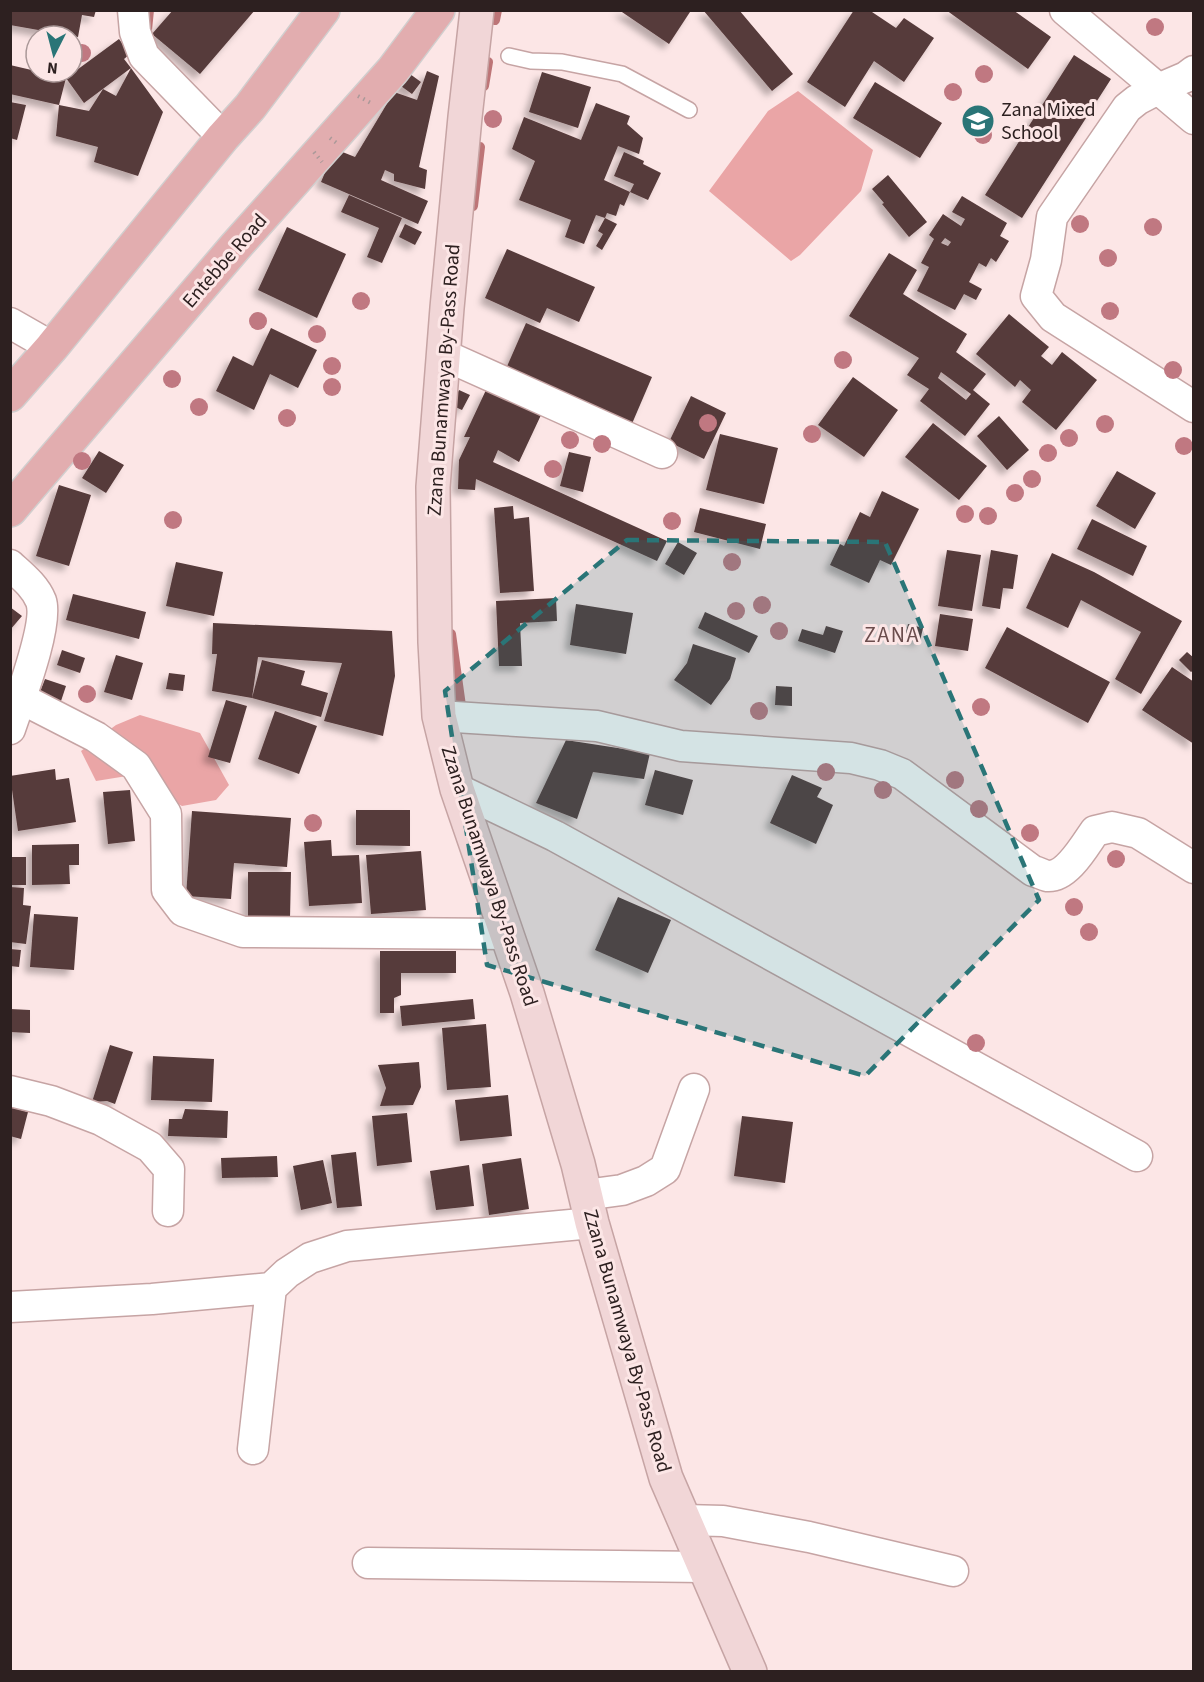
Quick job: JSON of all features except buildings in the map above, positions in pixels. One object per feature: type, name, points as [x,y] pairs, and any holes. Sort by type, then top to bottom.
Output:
[{"type":"main road","points":[[10,395],[250,106],[323,10]]},
{"type":"main road","name":"Entebbe Road","points":[[10,510],[236,247],[393,70],[438,10]]},
{"type":"street","points":[[133,10],[135,32],[144,56],[222,137]]},
{"type":"street","name":"Zzana Bunamwaya By-Pass Road","points":[[477,10],[465,117],[433,488],[435,642],[439,716],[457,789],[530,1004],[578,1164],[588,1209],[666,1478],[750,1671]]},
{"type":"street","points":[[1065,10],[1194,119]]},
{"type":"street","points":[[1194,71],[1158,88],[1127,108],[1052,217],[1046,260],[1036,296],[1053,317],[1194,407]]},
{"type":"street","points":[[10,323],[52,347]]},
{"type":"street","points":[[444,355],[662,453]]},
{"type":"street","points":[[10,566],[32,585],[42,603],[37,645],[10,729]]},
{"type":"street","points":[[20,698],[96,737],[136,766],[166,814],[167,890],[183,910],[243,932],[507,934]]},
{"type":"street","points":[[439,716],[597,726],[681,746],[851,758],[880,765],[902,774],[1033,871],[1048,876],[1060,874],[1067,868],[1095,831],[1112,827],[1138,833],[1194,868]]},
{"type":"street","points":[[457,789],[555,836],[1137,1156]]},
{"type":"street","points":[[10,1307],[152,1299],[271,1288],[287,1273],[310,1258],[347,1246],[588,1209],[622,1190],[646,1181],[665,1169],[694,1089]]},
{"type":"street","points":[[10,1091],[51,1101],[101,1120],[150,1147],[168,1169],[168,1211]]},
{"type":"street","points":[[253,1449],[271,1288]]},
{"type":"street","points":[[684,1520],[723,1521],[808,1537],[953,1571]]},
{"type":"street","points":[[368,1563],[705,1567]]},
{"type":"lane","points":[[509,56],[531,61],[562,62],[622,74],[689,110]]},
{"type":"path","points":[[358,96],[371,103]]},
{"type":"path","points":[[330,138],[338,144]]},
{"type":"path","points":[[314,152],[322,162]]},
{"type":"highlighted area","points":[[627,540],[885,542],[1039,900],[865,1076],[487,965],[445,691]]},
{"type":"shaded area","points":[[798,91],[873,150],[861,191],[800,255],[791,261],[709,191],[768,111]]},
{"type":"shaded area","points":[[140,715],[200,733],[229,785],[216,800],[182,806],[127,776],[96,781],[81,751],[116,725]]},
{"type":"waterway","points":[[147,30],[149,10]]},
{"type":"waterway","points":[[495,20],[497,10]]},
{"type":"waterway","points":[[484,86],[488,62]]},
{"type":"waterway","points":[[473,206],[480,147]]},
{"type":"waterway","points":[[451,634],[461,706]]},
{"type":"place","name":"Zana Mixed School","points":[[978,121]]},
{"type":"district","name":"ZANA","points":[[892,635]]}]
